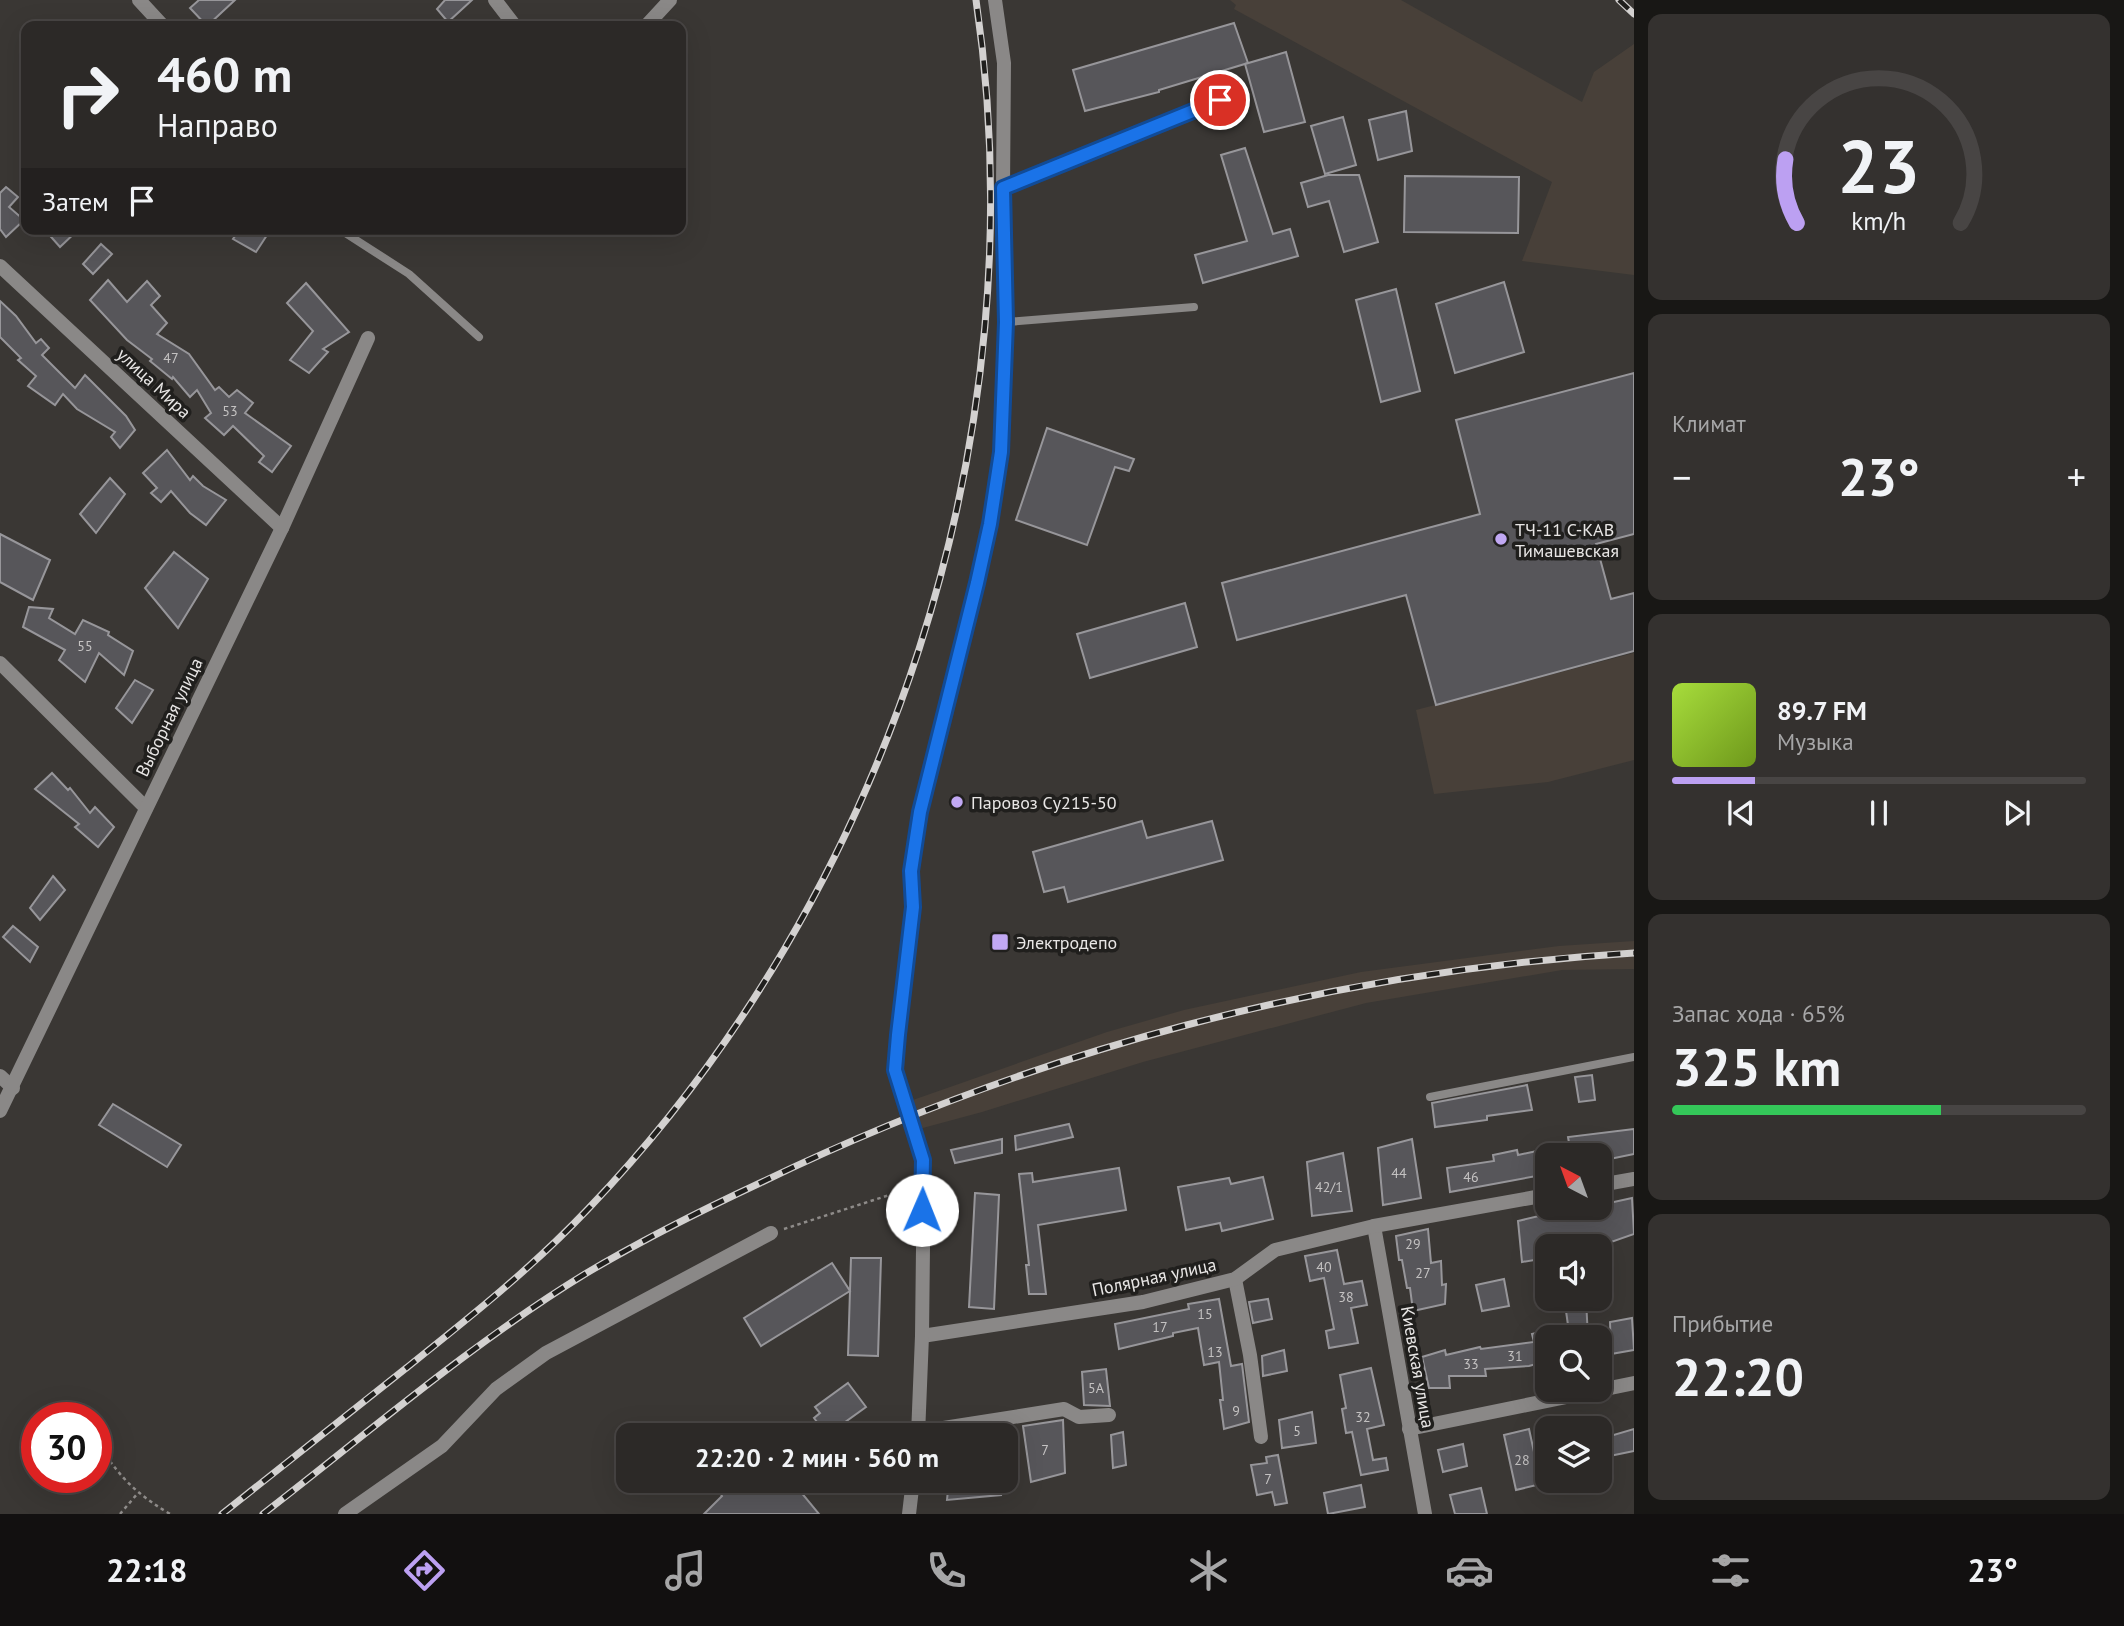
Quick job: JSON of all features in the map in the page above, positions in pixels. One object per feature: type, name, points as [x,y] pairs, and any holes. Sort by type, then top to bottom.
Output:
[{"type":"street","points":[[138,0],[158,21]]},
{"type":"street","points":[[495,0],[511,21]]},
{"type":"street","points":[[651,21],[670,0]]},
{"type":"street","points":[[918,1423],[923,1160],[895,1070],[913,907],[911,871],[920,812],[990,524],[1001,452],[1006,322],[1004,62],[995,0]]},
{"type":"street","name":"улица Мира","points":[[0,266],[282,528]]},
{"type":"street","name":"Выборная улица","points":[[0,1111],[282,528],[368,338]]},
{"type":"street","points":[[0,663],[146,808]]},
{"type":"street","points":[[0,1076],[13,1088]]},
{"type":"street","points":[[1612,1183],[1634,1179]]},
{"type":"street","name":"Полярная улица","points":[[922,1336],[1143,1302],[1235,1279],[1275,1250],[1374,1226],[1535,1197]]},
{"type":"street","name":"Киевская улица","points":[[1374,1226],[1425,1514]]},
{"type":"street","points":[[345,1514],[442,1446],[496,1389],[546,1353],[771,1233]]},
{"type":"street","points":[[1235,1279],[1250,1355],[1261,1437]]},
{"type":"street","points":[[1409,1429],[1634,1383]]},
{"type":"street","points":[[982,1423],[1064,1409],[1079,1417],[1109,1415]]},
{"type":"street","points":[[909,1514],[911,1493]]},
{"type":"lane","points":[[1003,188],[1220,100]]},
{"type":"lane","points":[[348,235],[409,274],[480,337]]},
{"type":"lane","points":[[1006,322],[1194,307]]},
{"type":"lane","points":[[1430,1097],[1634,1057]]},
{"type":"path","points":[[771,1233],[922,1185]]},
{"type":"path","points":[[112,1464],[124,1482],[170,1514]]},
{"type":"path","points":[[120,1514],[138,1493]]},
{"type":"shaded area","points":[[1230,0],[1401,0],[1582,102],[1594,72],[1634,44],[1634,275],[1522,261],[1552,182],[1234,9],[1236,5]]},
{"type":"shaded area","points":[[1634,653],[1634,760],[1548,782],[1434,794],[1416,710]]},
{"type":"shaded area","points":[[1634,941],[1634,969],[1562,970],[1366,1003],[1143,1062],[919,1129],[910,1101],[1107,1032],[1184,1010],[1361,972],[1559,946]]},
{"type":"building","points":[[199,0],[235,0],[212,21],[202,21],[190,8]]},
{"type":"building","points":[[445,0],[472,0],[449,21],[437,9]]},
{"type":"building","points":[[1234,23],[1248,63],[1159,92],[1085,111],[1073,70]]},
{"type":"building","points":[[1286,52],[1305,122],[1264,132],[1245,64]]},
{"type":"building","points":[[1406,111],[1412,151],[1378,160],[1369,120]]},
{"type":"building","points":[[1343,117],[1356,165],[1325,174],[1311,126]]},
{"type":"building","points":[[1245,148],[1273,234],[1290,229],[1298,256],[1203,283],[1195,255],[1247,241],[1221,155]]},
{"type":"building","points":[[1328,175],[1359,175],[1378,242],[1344,252],[1329,201],[1308,207],[1301,183]]},
{"type":"building","points":[[1405,176],[1519,177],[1518,233],[1404,232]]},
{"type":"building","points":[[6,187],[18,197],[9,207],[21,217],[21,223],[6,237],[0,229],[0,193]]},
{"type":"building","points":[[49,235],[73,235],[60,247]]},
{"type":"building","points":[[236,235],[267,235],[256,252],[233,239]]},
{"type":"building","points":[[101,244],[112,254],[93,274],[83,264]]},
{"type":"building","points":[[108,280],[127,302],[147,281],[160,296],[151,305],[167,323],[157,334],[189,354],[215,390],[219,387],[229,397],[237,390],[253,403],[245,413],[291,446],[272,472],[259,462],[264,456],[233,426],[224,435],[205,418],[211,413],[197,390],[190,397],[173,377],[172,379],[127,340],[90,300]]},
{"type":"building","points":[[1504,282],[1524,352],[1455,373],[1436,304]]},
{"type":"building","points":[[306,283],[349,332],[323,349],[328,352],[309,373],[290,360],[313,331],[287,303]]},
{"type":"building","points":[[1396,289],[1420,391],[1381,402],[1356,300]]},
{"type":"building","points":[[0,301],[16,316],[36,343],[41,339],[49,348],[42,355],[75,388],[85,375],[126,416],[135,430],[120,448],[111,437],[115,432],[77,409],[63,394],[55,405],[28,386],[36,376],[18,360],[21,358],[0,337]]},
{"type":"building","name":"ТЧ-11 С-КАВ Тимашевская","points":[[1634,373],[1634,534],[1596,544],[1611,599],[1634,593],[1634,651],[1436,705],[1406,595],[1237,640],[1222,583],[1480,514],[1456,420]]},
{"type":"building","points":[[1047,428],[1134,459],[1129,471],[1115,467],[1087,545],[1016,520]]},
{"type":"building","points":[[167,450],[190,480],[193,476],[203,486],[226,500],[206,525],[190,513],[171,491],[161,502],[151,493],[157,488],[143,473]]},
{"type":"building","points":[[110,478],[125,494],[96,533],[80,514]]},
{"type":"building","points":[[0,534],[50,560],[33,600],[0,582]]},
{"type":"building","points":[[174,552],[208,579],[178,628],[145,588]]},
{"type":"building","points":[[1185,603],[1197,647],[1090,678],[1077,634]]},
{"type":"building","points":[[29,607],[53,609],[49,618],[75,634],[83,620],[109,632],[108,635],[133,651],[124,675],[99,653],[85,682],[59,660],[65,650],[23,627]]},
{"type":"building","points":[[135,680],[153,690],[132,723],[116,708]]},
{"type":"building","points":[[52,773],[68,790],[70,788],[90,813],[95,807],[114,827],[98,847],[75,827],[79,824],[35,789]]},
{"type":"building","points":[[1142,821],[1147,838],[1212,821],[1223,860],[1068,902],[1064,887],[1044,892],[1033,852]]},
{"type":"building","points":[[53,876],[65,890],[40,920],[30,908]]},
{"type":"building","points":[[13,926],[38,947],[30,962],[3,937]]},
{"type":"building","points":[[1592,1075],[1595,1100],[1579,1102],[1575,1077]]},
{"type":"building","points":[[1527,1085],[1532,1110],[1435,1127],[1432,1103]]},
{"type":"building","points":[[113,1104],[181,1145],[167,1167],[99,1125]]},
{"type":"building","points":[[1069,1124],[1073,1137],[1016,1150],[1015,1136]]},
{"type":"building","points":[[1634,1129],[1634,1154],[1612,1159],[1612,1143],[1569,1143],[1568,1137]]},
{"type":"building","points":[[1002,1139],[1002,1153],[955,1163],[951,1150]]},
{"type":"building","points":[[1412,1139],[1421,1198],[1383,1205],[1378,1148]]},
{"type":"building","points":[[1517,1150],[1518,1155],[1535,1151],[1535,1176],[1450,1192],[1447,1168],[1494,1161],[1493,1155]]},
{"type":"building","points":[[1343,1153],[1352,1211],[1312,1216],[1307,1162]]},
{"type":"building","points":[[1119,1168],[1126,1210],[1038,1225],[1046,1294],[1029,1294],[1026,1265],[1029,1265],[1019,1174],[1032,1173],[1033,1182]]},
{"type":"building","points":[[1263,1177],[1273,1219],[1222,1231],[1220,1223],[1186,1230],[1178,1187],[1229,1178],[1231,1184]]},
{"type":"building","points":[[975,1193],[999,1195],[994,1309],[969,1307]]},
{"type":"building","points":[[1632,1198],[1634,1234],[1612,1242],[1612,1234],[1535,1234],[1535,1260],[1522,1262],[1518,1221],[1535,1217],[1535,1220],[1612,1220],[1612,1202]]},
{"type":"building","points":[[1428,1229],[1431,1263],[1441,1261],[1442,1285],[1446,1284],[1445,1304],[1413,1311],[1410,1288],[1407,1288],[1402,1260],[1399,1260],[1396,1236]]},
{"type":"building","points":[[1337,1250],[1344,1284],[1362,1281],[1367,1305],[1351,1308],[1358,1343],[1329,1348],[1326,1331],[1334,1329],[1324,1278],[1310,1281],[1305,1256]]},
{"type":"building","points":[[851,1258],[881,1258],[878,1356],[848,1355]]},
{"type":"building","points":[[832,1263],[850,1291],[761,1346],[744,1318]]},
{"type":"building","points":[[1504,1279],[1509,1306],[1482,1311],[1476,1285]]},
{"type":"building","points":[[1219,1299],[1231,1366],[1242,1364],[1249,1422],[1224,1429],[1219,1362],[1204,1365],[1198,1328],[1119,1349],[1115,1324],[1189,1309],[1188,1304]]},
{"type":"building","points":[[1268,1299],[1272,1319],[1253,1323],[1249,1302]]},
{"type":"building","points":[[1566,1311],[1587,1311],[1587,1325],[1568,1325]]},
{"type":"building","points":[[1632,1318],[1634,1350],[1612,1354],[1610,1322]]},
{"type":"building","points":[[1535,1333],[1535,1364],[1485,1369],[1486,1376],[1449,1376],[1450,1388],[1429,1388],[1422,1357],[1445,1350],[1446,1355],[1480,1347],[1534,1342],[1532,1334]]},
{"type":"building","points":[[1284,1350],[1287,1371],[1263,1376],[1262,1356]]},
{"type":"building","points":[[1371,1368],[1384,1425],[1367,1429],[1373,1460],[1386,1458],[1388,1470],[1361,1475],[1352,1432],[1346,1433],[1342,1409],[1346,1408],[1340,1375]]},
{"type":"building","points":[[1106,1369],[1110,1406],[1084,1405],[1082,1372]]},
{"type":"building","points":[[848,1383],[866,1407],[844,1423],[818,1423],[814,1418],[820,1413],[815,1407]]},
{"type":"building","points":[[1312,1412],[1316,1443],[1282,1448],[1279,1420]]},
{"type":"building","points":[[1063,1420],[1065,1473],[1031,1482],[1023,1426]]},
{"type":"building","points":[[1529,1429],[1535,1456],[1535,1485],[1516,1490],[1504,1435]]},
{"type":"building","points":[[1634,1429],[1634,1451],[1612,1456],[1612,1435]]},
{"type":"building","points":[[1123,1432],[1126,1465],[1113,1468],[1111,1435]]},
{"type":"building","points":[[1463,1444],[1467,1466],[1443,1472],[1438,1450]]},
{"type":"building","points":[[1278,1455],[1287,1503],[1275,1505],[1272,1492],[1257,1495],[1251,1465],[1267,1463],[1266,1457]]},
{"type":"building","points":[[1361,1485],[1365,1507],[1328,1514],[1324,1493]]},
{"type":"building","points":[[1481,1488],[1487,1514],[1455,1514],[1450,1495]]},
{"type":"building","points":[[720,1493],[802,1493],[819,1514],[704,1514],[722,1496]]},
{"type":"building","points":[[948,1493],[1001,1495],[947,1500]]},
{"type":"railway","points":[[222,1514],[476,1312],[545,1252],[588,1209],[694,1084],[785,948],[860,802],[919,648],[961,489],[985,327],[990,163],[976,0]]},
{"type":"railway","points":[[1619,0],[1634,14]]},
{"type":"railway","points":[[263,1514],[461,1359],[585,1274],[693,1215],[864,1136],[969,1094],[1077,1057],[1186,1025],[1296,999],[1408,978],[1521,963],[1634,953]]},
{"type":"place","name":"ТЧ-11 С-КАВ Тимашевская","points":[[1501,539]]},
{"type":"place","name":"Паровоз Су215-50","points":[[957,802]]},
{"type":"place","name":"Электродепо","points":[[1000,942]]},
{"type":"route","points":[[922,1210],[923,1160],[895,1070],[913,907],[911,871],[920,812],[977,583],[990,524],[1001,452],[1006,322],[1003,188],[1220,100]]}]
